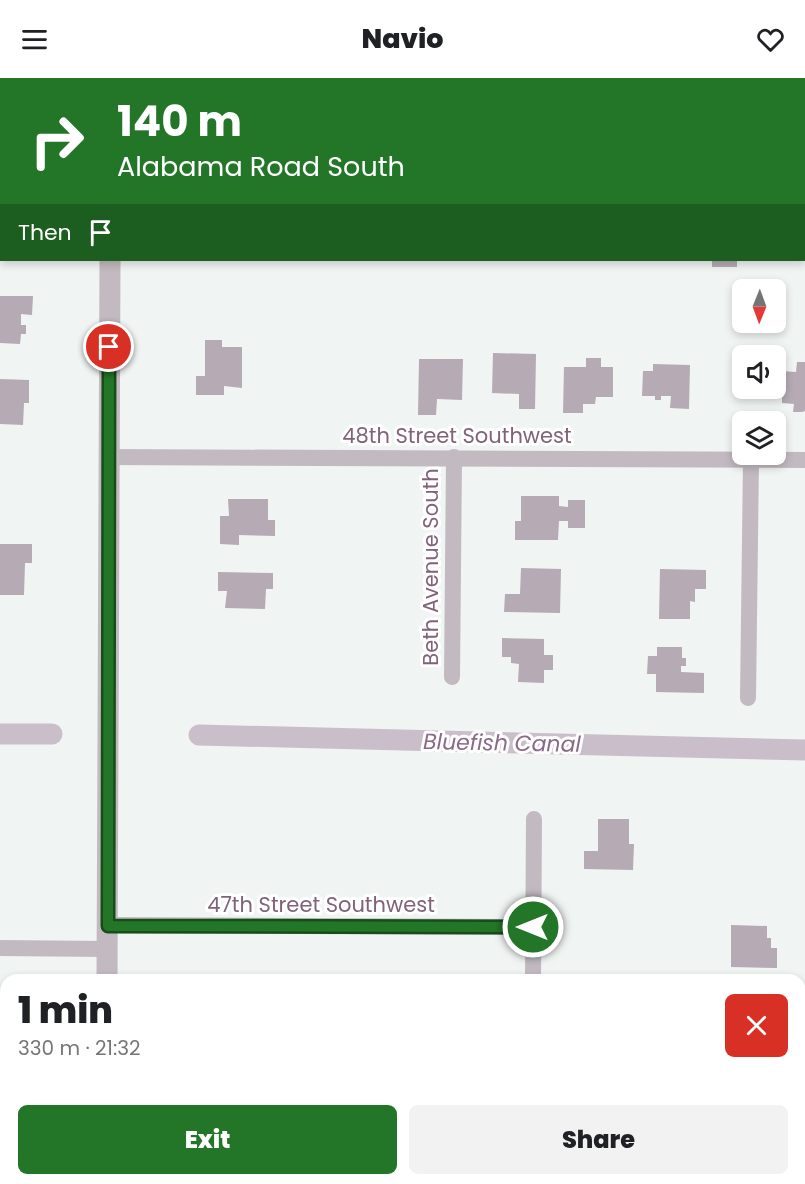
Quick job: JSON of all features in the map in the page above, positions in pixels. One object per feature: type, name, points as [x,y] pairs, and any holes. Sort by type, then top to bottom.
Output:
[{"type":"street","points":[[107,974],[110,261]]},
{"type":"street","name":"48th Street Southwest","points":[[109,457],[732,459]]},
{"type":"street","name":"Beth Avenue South","points":[[452,677],[454,457]]},
{"type":"street","name":"48th Street Southwest","points":[[786,460],[805,460]]},
{"type":"street","points":[[748,698],[751,465]]},
{"type":"street","points":[[533,974],[534,819]]},
{"type":"street","name":"47th Street Southwest","points":[[108,926],[533,927]]},
{"type":"street","points":[[0,948],[107,949]]},
{"type":"building","points":[[712,261],[737,261],[737,267],[712,267]]},
{"type":"building","points":[[0,296],[33,296],[32,315],[21,314],[21,325],[26,325],[26,334],[21,334],[20,344],[0,343]]},
{"type":"building","points":[[205,340],[222,340],[222,347],[242,347],[242,388],[224,386],[224,395],[196,395],[196,376],[205,376]]},
{"type":"building","points":[[493,353],[536,354],[535,409],[519,409],[519,394],[492,393]]},
{"type":"building","points":[[586,358],[601,358],[601,367],[613,367],[613,397],[596,397],[595,404],[583,404],[583,413],[563,413],[564,367],[586,367]]},
{"type":"building","points":[[419,359],[463,359],[462,400],[437,399],[436,415],[418,415]]},
{"type":"building","points":[[797,362],[805,362],[805,411],[802,412],[793,412],[794,404],[782,403],[782,399],[786,399],[786,371],[796,372]]},
{"type":"building","points":[[653,364],[690,365],[689,409],[670,408],[671,396],[661,396],[661,400],[655,400],[655,396],[642,396],[643,371],[653,371]]},
{"type":"building","points":[[0,379],[29,380],[29,403],[24,403],[23,425],[0,424]]},
{"type":"building","points":[[521,496],[559,496],[559,506],[568,507],[568,500],[585,500],[585,528],[568,528],[568,521],[559,521],[558,540],[515,540],[515,521],[521,521]]},
{"type":"building","points":[[228,499],[268,499],[268,520],[275,520],[275,536],[239,535],[239,545],[220,544],[220,516],[229,516]]},
{"type":"building","points":[[0,544],[32,544],[32,563],[25,563],[24,595],[0,595]]},
{"type":"building","points":[[521,568],[561,569],[560,613],[504,612],[505,594],[520,594]]},
{"type":"building","points":[[660,569],[706,570],[706,589],[695,589],[695,602],[690,601],[690,619],[659,619]]},
{"type":"building","points":[[218,572],[273,573],[273,589],[266,589],[265,609],[225,608],[227,591],[218,591]]},
{"type":"building","points":[[502,638],[544,639],[544,655],[553,655],[553,670],[544,670],[544,683],[518,682],[519,664],[511,663],[511,657],[502,657]]},
{"type":"building","points":[[657,647],[682,647],[682,658],[686,658],[686,666],[681,666],[681,672],[704,673],[704,693],[656,692],[656,674],[647,674],[648,656],[657,656]]},
{"type":"building","points":[[598,819],[629,819],[629,844],[634,844],[633,870],[584,869],[584,851],[598,851]]},
{"type":"building","points":[[731,925],[767,926],[767,938],[771,938],[771,948],[777,948],[777,968],[731,967]]},
{"type":"waterway","points":[[0,734],[52,734]]},
{"type":"waterway","name":"Bluefish Canal","points":[[199,735],[805,750]]},
{"type":"route","points":[[109,347],[108,926],[533,927]]}]
